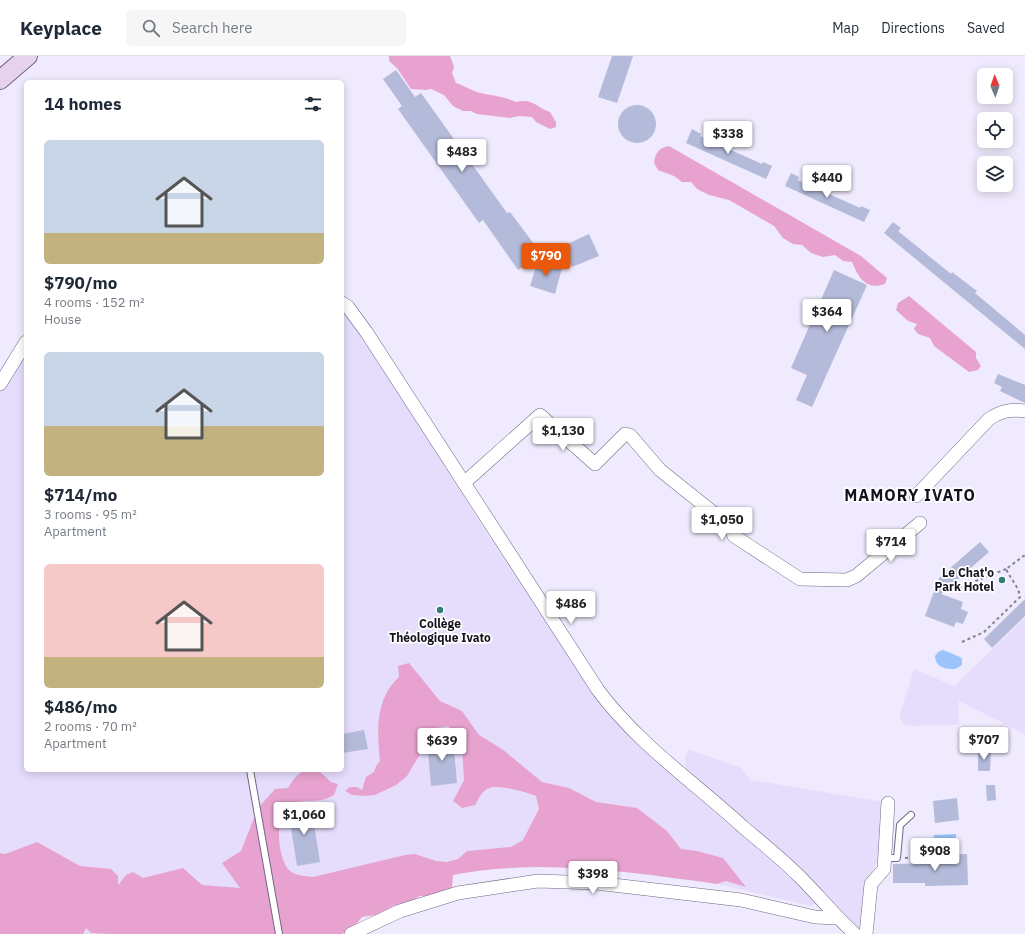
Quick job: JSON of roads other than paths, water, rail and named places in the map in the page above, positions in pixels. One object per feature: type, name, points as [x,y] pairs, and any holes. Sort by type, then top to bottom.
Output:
[{"type":"main road","points":[[0,80],[28,56]]},
{"type":"street","points":[[344,304],[348,307],[367,333],[598,690],[615,713],[635,734],[710,797],[800,877],[837,918],[854,934]]},
{"type":"street","points":[[0,384],[24,345]]},
{"type":"street","points":[[916,496],[989,418],[999,412],[1014,410],[1025,411]]},
{"type":"street","points":[[464,483],[540,415],[595,464],[625,434],[630,435],[660,470],[730,526],[734,536],[800,579],[847,580],[856,576],[920,523]]},
{"type":"street","points":[[866,934],[871,884],[891,858],[888,803]]},
{"type":"street","points":[[351,934],[400,911],[458,893],[538,882],[596,883],[741,900],[815,917],[837,918]]},
{"type":"lane","points":[[250,772],[279,934]]},
{"type":"lane","points":[[891,858],[900,826],[912,815]]},
{"type":"water","points":[[943,650],[960,657],[962,659],[962,665],[955,669],[948,669],[939,665],[935,656],[938,652]]},
{"type":"water","points":[[956,834],[956,843],[932,844],[934,835]]},
{"type":"place","name":"Le Chat'o Park Hotel","points":[[1002,580]]},
{"type":"place","name":"Collège Théologique Ivato","points":[[440,610]]},
{"type":"district","name":"MAMORY IVATO","points":[[910,495]]}]
